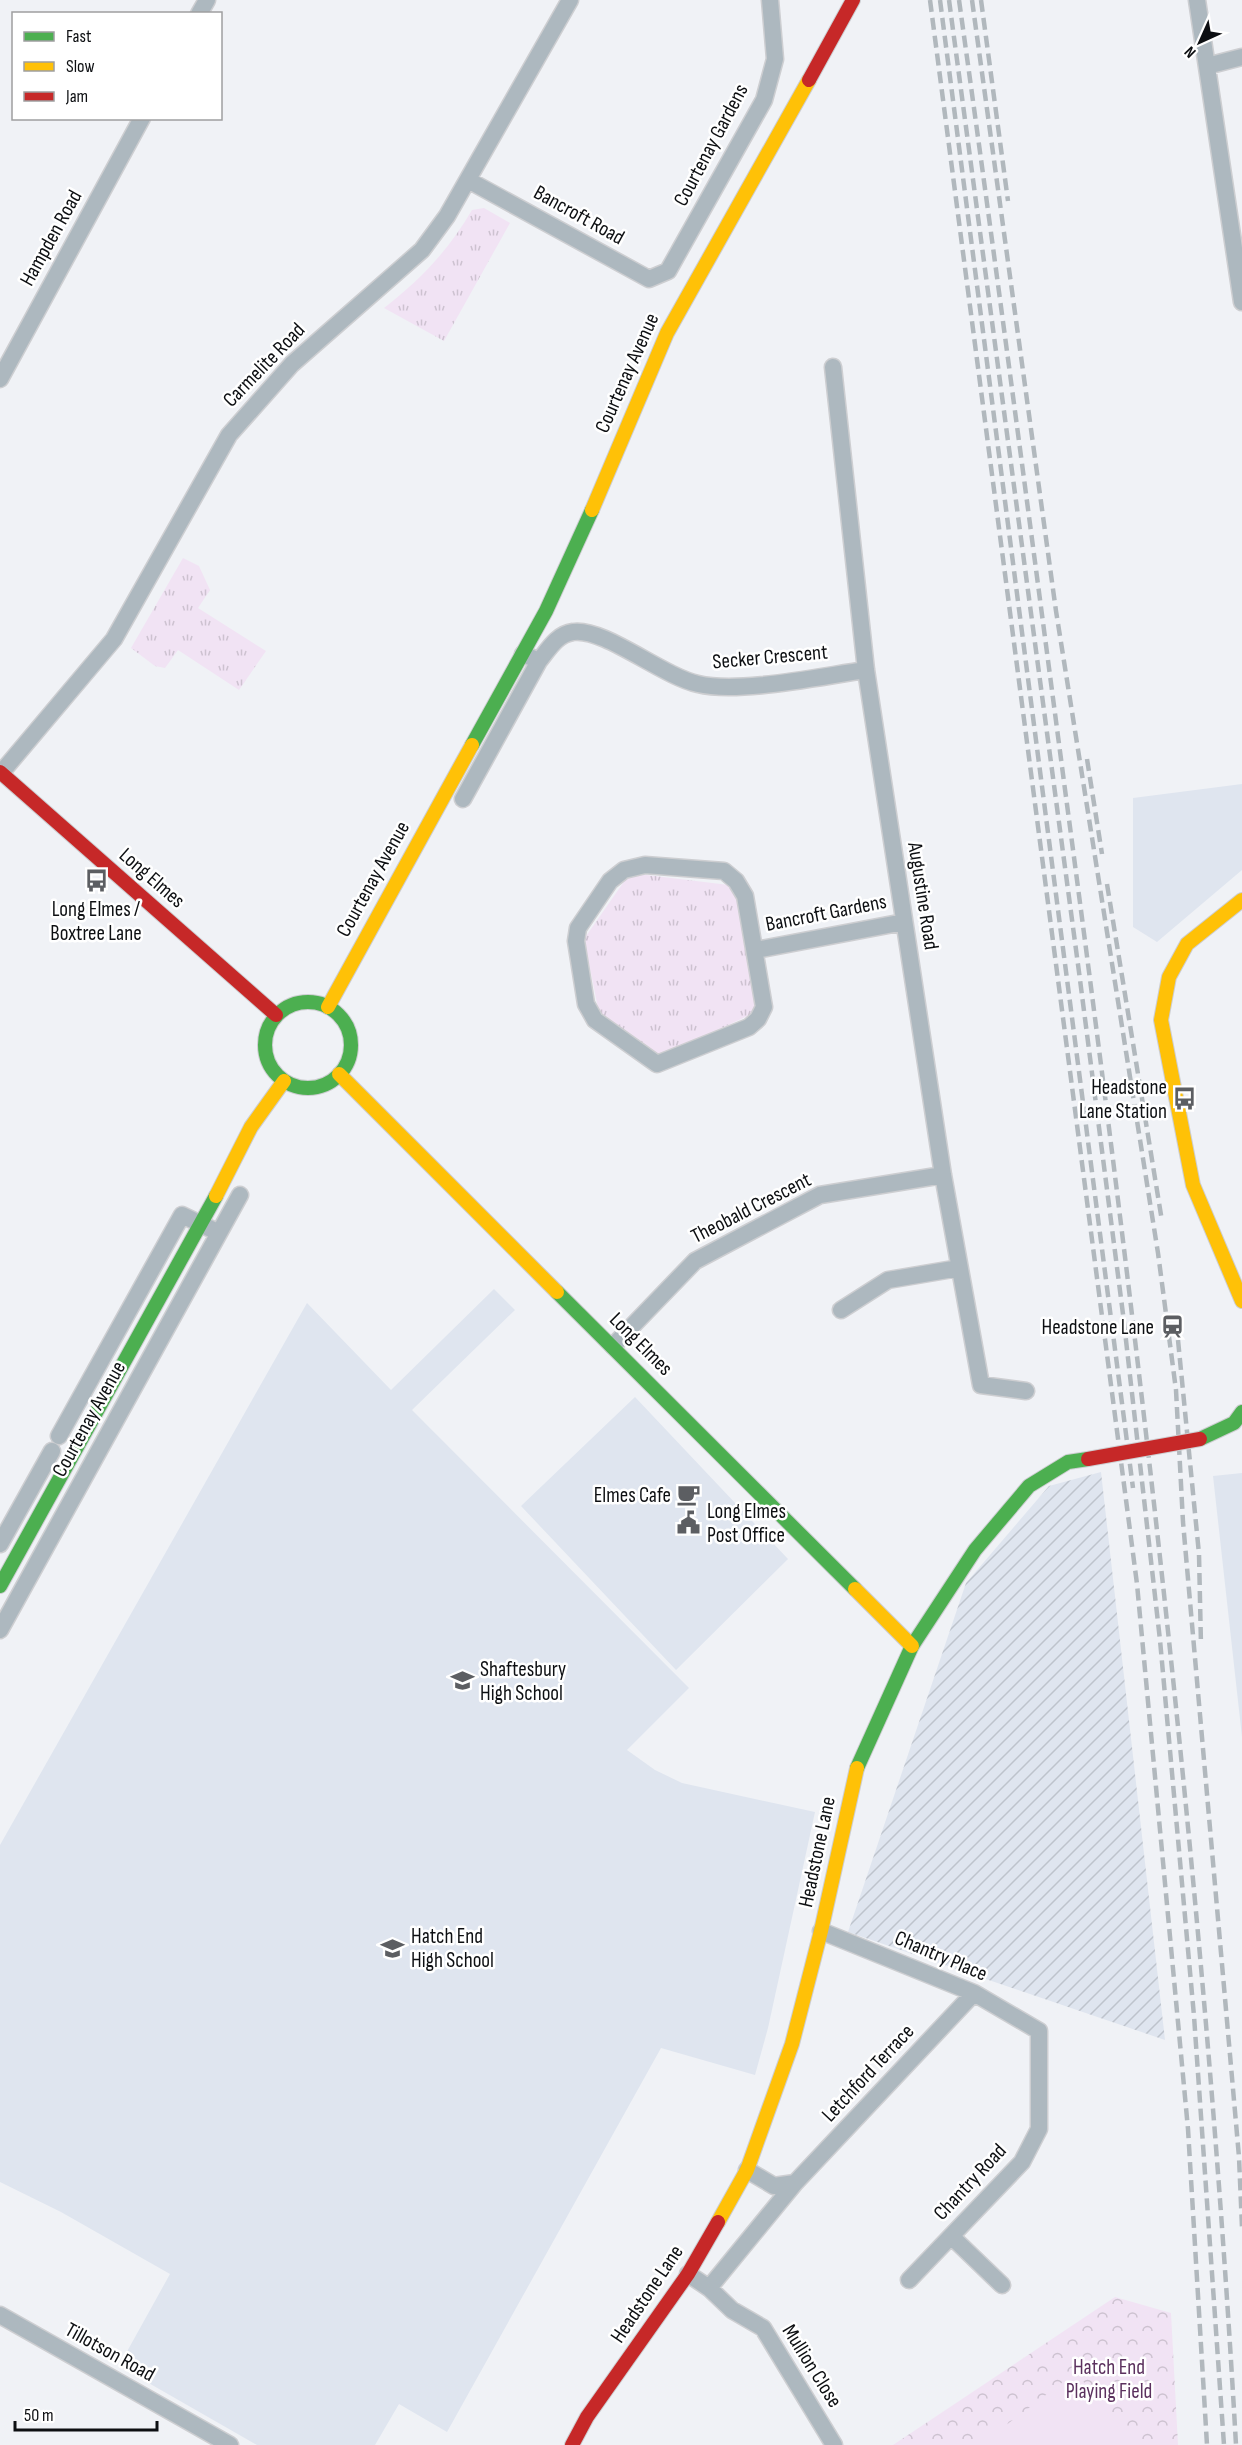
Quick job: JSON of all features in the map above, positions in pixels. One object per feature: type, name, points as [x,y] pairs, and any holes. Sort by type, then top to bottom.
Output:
[{"type":"street","name":"Carmelite Road","points":[[1,772],[114,639],[229,435],[292,364],[422,250],[447,216],[570,0]]},
{"type":"street","name":"Courtenay Gardens","points":[[668,271],[764,100],[775,58],[770,0]]},
{"type":"street","name":"Courtenay Avenue","points":[[463,799],[466,777],[523,654],[574,552],[667,333],[853,0]]},
{"type":"street","points":[[1197,0],[1242,302]]},
{"type":"street","points":[[1207,66],[1242,57]]},
{"type":"street","name":"Hampden Road","points":[[0,379],[141,120]]},
{"type":"street","name":"Bancroft Road","points":[[468,180],[649,279],[668,271]]},
{"type":"street","name":"Augustine Road","points":[[833,367],[866,670],[943,1175],[981,1385],[1026,1391]]},
{"type":"street","name":"Secker Crescent","points":[[539,661],[555,640],[572,632],[595,634],[665,672],[698,685],[733,687],[866,670]]},
{"type":"street","points":[[523,654],[539,661]]},
{"type":"street","name":"Courtenay Avenue","points":[[327,1007],[539,661]]},
{"type":"street","name":"Long Elmes","points":[[1,772],[276,1015]]},
{"type":"street","name":"Bancroft Gardens","points":[[645,865],[724,871],[736,881],[745,896],[756,950],[764,1007],[758,1018],[749,1027],[657,1064],[595,1020],[590,1013],[586,1004],[576,941],[578,928],[610,881],[624,870],[645,865]]},
{"type":"street","points":[[1242,900],[1187,944],[1169,977],[1161,1020],[1182,1138],[1193,1185],[1242,1301]]},
{"type":"street","name":"Bancroft Gardens","points":[[756,950],[904,922]]},
{"type":"street","points":[[300,1002],[318,1002],[343,1020],[349,1034],[351,1048],[347,1062],[339,1074],[327,1083],[313,1087],[298,1087],[284,1081],[274,1072],[267,1059],[264,1046],[266,1032],[276,1015],[300,1002]]},
{"type":"street","name":"Long Elmes","points":[[339,1074],[912,1646]]},
{"type":"street","name":"Courtenay Avenue","points":[[0,1586],[202,1225],[251,1127],[284,1081]]},
{"type":"street","name":"Theobald Crescent","points":[[614,1346],[694,1261],[820,1195],[943,1175]]},
{"type":"street","name":"Courtenay Avenue","points":[[0,1630],[240,1195]]},
{"type":"street","name":"Courtenay Avenue","points":[[0,1544],[182,1215],[219,1232]]},
{"type":"street","points":[[841,1310],[888,1281],[960,1268]]},
{"type":"street","points":[[74,1410],[93,1419]]},
{"type":"street","name":"Headstone Lane","points":[[572,2445],[587,2417],[688,2274],[747,2170],[792,2044],[821,1931],[836,1853],[858,1762],[912,1646],[975,1550],[1029,1486],[1068,1462],[1200,1439],[1234,1423],[1242,1412]]},
{"type":"street","points":[[72,1458],[88,1467]]},
{"type":"street","points":[[38,1476],[56,1483]]},
{"type":"street","name":"Chantry Place","points":[[821,1931],[974,1993],[1039,2031]]},
{"type":"street","name":"Letchford Terrace","points":[[709,2288],[795,2183],[974,1993]]},
{"type":"street","name":"Chantry Road","points":[[909,2280],[1022,2162],[1039,2130],[1039,2031]]},
{"type":"street","points":[[747,2170],[774,2186],[795,2183]]},
{"type":"street","points":[[951,2236],[1002,2285]]},
{"type":"street","name":"Mullion Close","points":[[688,2274],[709,2288],[732,2310],[762,2328],[834,2445]]},
{"type":"street","name":"Tillotson Road","points":[[1,2317],[224,2444]]},
{"type":"shaded area","points":[[1242,784],[1242,870],[1157,942],[1133,927],[1133,798]]},
{"type":"shaded area","name":"Hatch End High School","points":[[494,1289],[515,1310],[412,1410],[689,1688],[627,1750],[655,1770],[682,1783],[815,1812],[768,2028],[755,2075],[661,2048],[447,2432],[399,2404],[375,2445],[257,2445],[119,2366],[170,2274],[61,2212],[0,2182],[0,1845],[307,1303],[391,1390]]},
{"type":"shaded area","points":[[635,1397],[788,1559],[676,1670],[521,1506]]},
{"type":"shaded area","points":[[1101,1472],[1165,2040],[848,1932],[966,1583],[1049,1486]]},
{"type":"shaded area","points":[[1242,1473],[1242,1737],[1213,1476]]},
{"type":"green space","points":[[484,208],[510,223],[444,341],[384,308],[433,264],[454,238],[472,210]]},
{"type":"green space","points":[[183,558],[199,566],[210,590],[198,608],[266,651],[239,690],[178,650],[165,668],[155,666],[131,648]]},
{"type":"green space","points":[[630,873],[737,886],[756,1012],[660,1057],[599,1013],[584,939]]},
{"type":"green space","name":"Hatch End Playing Field","points":[[1115,2297],[1171,2313],[1178,2445],[893,2445]]},
{"type":"green space","points":[[1076,2372],[1132,2445],[980,2445]]},
{"type":"railway","points":[[930,0],[1137,1584],[1188,2129],[1207,2445]]},
{"type":"railway","points":[[940,0],[1133,1488]]},
{"type":"railway","points":[[949,0],[1079,972],[1123,1314],[1160,1640],[1194,2016],[1224,2445]]},
{"type":"railway","points":[[959,0],[1093,1003],[1144,1414],[1188,1825],[1207,2032],[1236,2445]]},
{"type":"railway","points":[[972,0],[1056,611],[1158,1253],[1176,1390],[1183,1522],[1239,2157],[1242,2227]]},
{"type":"railway","points":[[981,0],[1008,201]]},
{"type":"railway","points":[[1087,759],[1102,854]]},
{"type":"railway","points":[[1107,884],[1162,1221]]},
{"type":"railway","points":[[1178,1340],[1199,1554],[1201,1645]]},
{"type":"traffic: fast","points":[[472,745],[546,611],[592,510]]},
{"type":"traffic: fast","points":[[308,1002],[332,1009],[344,1021],[351,1045],[344,1069],[332,1081],[308,1088],[284,1081],[272,1069],[265,1045],[272,1021],[284,1009],[308,1002]]},
{"type":"traffic: fast","points":[[0,1586],[216,1196]]},
{"type":"traffic: fast","points":[[557,1292],[855,1589]]},
{"type":"traffic: fast","points":[[1200,1439],[1234,1423],[1242,1412]]},
{"type":"traffic: fast","points":[[857,1768],[912,1646],[975,1550],[1029,1486],[1068,1462],[1088,1459]]},
{"type":"traffic: slow","points":[[592,510],[667,333],[809,80]]},
{"type":"traffic: slow","points":[[328,1007],[472,745]]},
{"type":"traffic: slow","points":[[1242,900],[1187,944],[1169,977],[1161,1020],[1193,1185],[1242,1301]]},
{"type":"traffic: slow","points":[[339,1074],[557,1292]]},
{"type":"traffic: slow","points":[[216,1196],[251,1127],[284,1081]]},
{"type":"traffic: slow","points":[[855,1589],[912,1646]]},
{"type":"traffic: slow","points":[[718,2222],[747,2170],[792,2044],[821,1931],[857,1768]]},
{"type":"traffic: jam","points":[[809,80],[853,0]]},
{"type":"traffic: jam","points":[[0,772],[276,1015]]},
{"type":"traffic: jam","points":[[1088,1459],[1200,1439]]},
{"type":"traffic: jam","points":[[572,2445],[587,2417],[688,2274],[718,2222]]},
{"type":"place","name":"Long Elmes / Boxtree Lane","points":[[96,881]]},
{"type":"place","name":"Headstone Lane Station","points":[[1185,1099]]},
{"type":"place","name":"Headstone Lane","points":[[1172,1327]]},
{"type":"place","name":"Elmes Cafe","points":[[689,1495]]},
{"type":"place","name":"Long Elmes Post Office","points":[[689,1523]]},
{"type":"place","name":"Shaftesbury High School","points":[[462,1681]]},
{"type":"place","name":"Hatch End High School","points":[[393,1948]]}]
